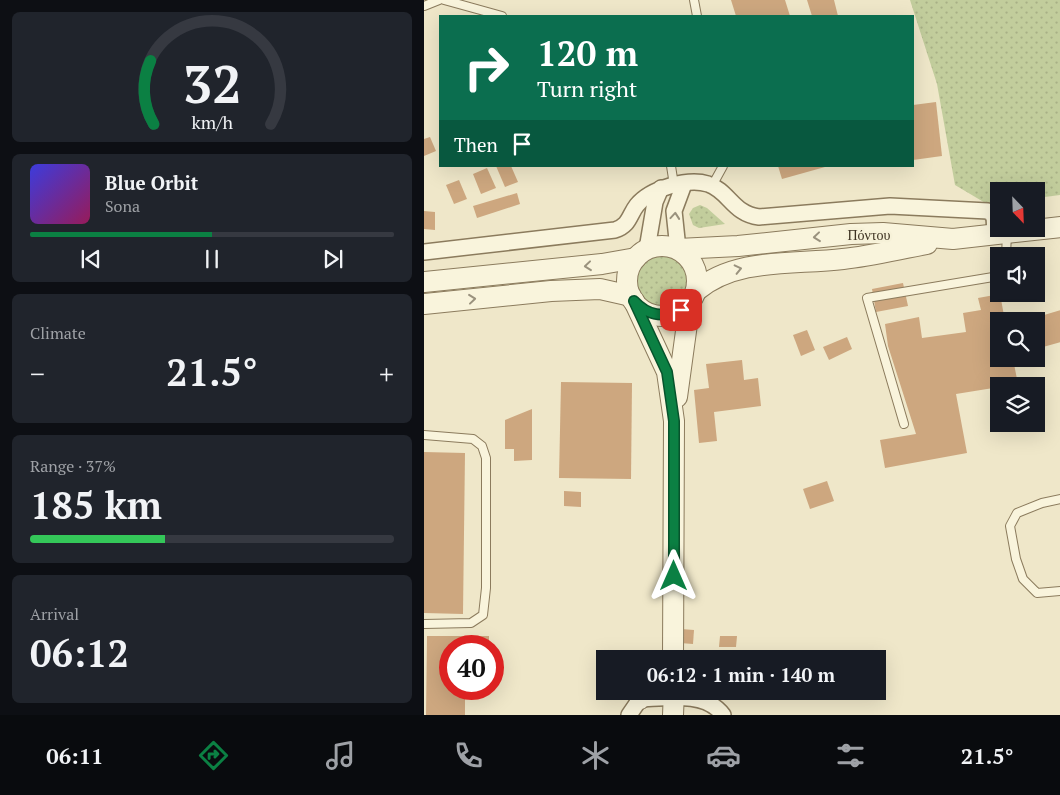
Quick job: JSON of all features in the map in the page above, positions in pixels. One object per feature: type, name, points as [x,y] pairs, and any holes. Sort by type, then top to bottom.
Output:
[{"type":"street","points":[[424,252],[615,230],[628,222],[635,208],[645,197],[673,186],[705,184],[712,186],[736,208],[752,216],[890,206],[988,211],[990,213]]},
{"type":"street","points":[[673,186],[678,249]]},
{"type":"street","points":[[673,186],[655,202],[642,253],[628,276],[632,299],[667,372],[674,421]]},
{"type":"street","name":"Πόντου","points":[[1045,229],[1060,227]]},
{"type":"street","name":"Πόντου","points":[[678,249],[738,246],[850,234],[883,233],[953,239],[990,235]]},
{"type":"street","points":[[424,304],[550,291],[600,289],[632,299],[640,308],[658,316],[670,315],[681,310],[709,280],[727,272],[747,267],[845,259],[953,239]]},
{"type":"street","points":[[424,282],[602,264],[662,246],[678,249],[686,254],[694,267],[698,282],[693,297],[674,421],[672,650]]},
{"type":"street","points":[[638,702],[710,702],[723,715]]},
{"type":"lane","points":[[424,6],[439,0]]},
{"type":"lane","points":[[444,0],[498,15]]},
{"type":"lane","points":[[694,0],[697,15]]},
{"type":"lane","points":[[672,167],[673,186]]},
{"type":"lane","points":[[712,186],[722,167]]},
{"type":"lane","points":[[904,424],[867,298],[990,278]]},
{"type":"lane","points":[[424,435],[473,439],[482,446],[486,458],[486,588],[482,615],[471,623],[424,624]]},
{"type":"lane","points":[[1060,499],[1042,503],[1016,513],[1010,526],[1016,559],[1023,579],[1037,593],[1060,591]]},
{"type":"green space","points":[[910,0],[1060,0],[1060,195],[1045,197],[1045,182],[990,182],[990,204],[987,204],[955,185],[937,84]]},
{"type":"green space","points":[[700,205],[707,208],[725,224],[699,228],[693,225],[689,214],[693,208]]},
{"type":"green space","points":[[656,250],[668,250],[683,258],[691,273],[691,285],[683,300],[668,308],[656,308],[641,300],[633,285],[633,273],[641,258]]},
{"type":"building","points":[[731,0],[785,0],[790,15],[736,15]]},
{"type":"building","points":[[807,0],[834,0],[838,15],[812,15]]},
{"type":"building","points":[[936,102],[942,156],[914,160],[914,105]]},
{"type":"building","points":[[430,137],[436,151],[424,156],[424,139]]},
{"type":"building","points":[[496,167],[511,167],[518,182],[505,187]]},
{"type":"building","points":[[778,167],[825,167],[782,179]]},
{"type":"building","points":[[487,168],[496,188],[481,194],[473,174]]},
{"type":"building","points":[[459,180],[467,199],[454,204],[446,185]]},
{"type":"building","points":[[517,193],[520,204],[477,218],[473,206]]},
{"type":"building","points":[[424,211],[435,212],[435,230],[424,229]]},
{"type":"building","points":[[903,283],[908,306],[876,312],[872,289]]},
{"type":"building","points":[[990,296],[990,302],[1001,302],[1003,312],[990,312],[990,367],[1015,367],[1017,377],[990,377],[990,389],[956,394],[967,453],[885,468],[880,440],[916,434],[888,346],[885,324],[919,317],[922,338],[966,332],[963,313],[981,310],[978,298]]},
{"type":"building","points":[[1061,310],[1061,342],[1045,346],[1045,315]]},
{"type":"building","points":[[807,330],[815,350],[801,356],[793,335]]},
{"type":"building","points":[[847,337],[852,349],[829,360],[823,347]]},
{"type":"building","points":[[742,360],[744,380],[758,378],[761,406],[714,412],[717,441],[699,443],[694,390],[709,388],[706,364]]},
{"type":"building","points":[[561,382],[632,383],[631,479],[559,478]]},
{"type":"building","points":[[532,409],[532,460],[514,461],[514,449],[505,449],[505,420]]},
{"type":"building","points":[[424,452],[465,453],[463,614],[424,613]]},
{"type":"building","points":[[827,481],[834,501],[810,509],[803,489]]},
{"type":"building","points":[[564,491],[581,492],[581,507],[564,506]]},
{"type":"building","points":[[681,629],[694,630],[693,644],[680,643]]},
{"type":"building","points":[[427,636],[439,636],[439,700],[465,700],[465,715],[426,715]]},
{"type":"building","points":[[720,636],[737,636],[736,647],[719,647]]},
{"type":"route","points":[[674,576],[674,421],[667,372],[657,346],[634,301],[640,308],[658,316],[670,315],[681,310]]}]
